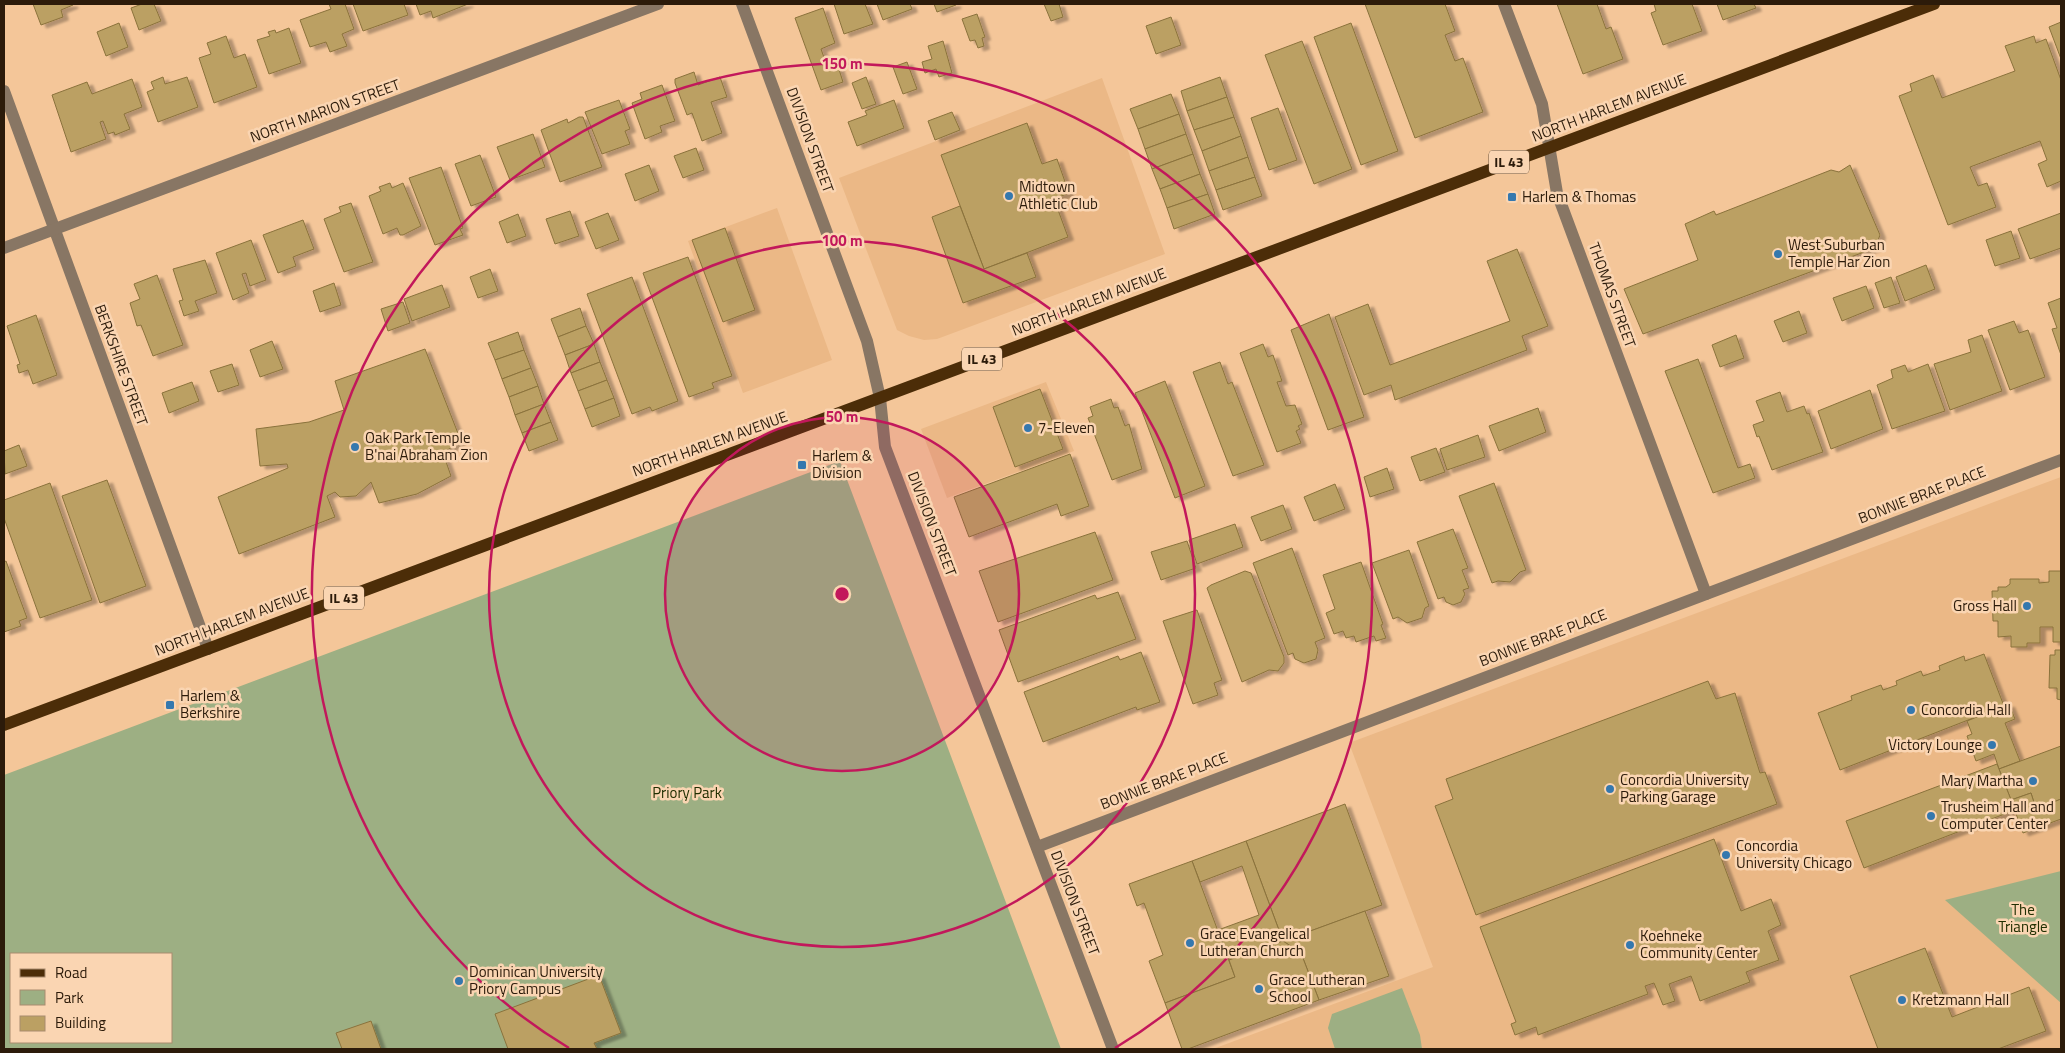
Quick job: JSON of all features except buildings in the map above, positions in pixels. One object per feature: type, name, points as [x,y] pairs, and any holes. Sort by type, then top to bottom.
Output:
[{"type":"main road","name":"NORTH HARLEM AVENUE","points":[[4,725],[1934,4]]},
{"type":"street","name":"NORTH MARION STREET","points":[[4,248],[658,4]]},
{"type":"street","name":"DIVISION STREET","points":[[742,4],[867,341],[880,398],[885,447],[1113,1049]]},
{"type":"street","name":"THOMAS STREET","points":[[1504,4],[1542,104],[1556,193],[1706,594]]},
{"type":"street","name":"BERKSHIRE STREET","points":[[4,92],[208,649]]},
{"type":"street","name":"BONNIE BRAE PLACE","points":[[1037,847],[2061,460]]},
{"type":"shaded area","points":[[1102,78],[1165,254],[937,339],[924,340],[897,330],[839,178]]},
{"type":"shaded area","points":[[777,208],[832,360],[743,393],[688,241]]},
{"type":"shaded area","points":[[1046,382],[1074,451],[947,498],[921,429]]},
{"type":"shaded area","name":"Concordia University Chicago","points":[[2061,477],[2061,1049],[1213,1049],[1433,967],[1349,743]]},
{"type":"green space","name":"Priory Park","points":[[840,461],[1061,1049],[4,1049],[4,775]]},
{"type":"green space","name":"The Triangle","points":[[2061,871],[2061,1003],[1945,900]]},
{"type":"green space","points":[[1402,988],[1420,1035],[1422,1049],[1335,1049],[1328,1028],[1332,1014]]},
{"type":"place","name":"Midtown Athletic Club","points":[[1009,196]]},
{"type":"place","name":"Harlem & Thomas","points":[[1512,197]]},
{"type":"place","name":"West Suburban Temple Har Zion","points":[[1778,254]]},
{"type":"place","name":"7-Eleven","points":[[1028,428]]},
{"type":"place","name":"Oak Park Temple B'nai Abraham Zion","points":[[355,447]]},
{"type":"place","name":"Harlem & Division","points":[[802,465]]},
{"type":"place","name":"Gross Hall","points":[[2027,606]]},
{"type":"place","name":"Harlem & Berkshire","points":[[170,705]]},
{"type":"place","name":"Concordia Hall","points":[[1911,710]]},
{"type":"place","name":"Victory Lounge","points":[[1992,745]]},
{"type":"place","name":"Mary Martha","points":[[2033,781]]},
{"type":"place","name":"Concordia University Parking Garage","points":[[1610,789]]},
{"type":"place","name":"Trusheim Hall and Computer Center","points":[[1931,816]]},
{"type":"place","name":"Concordia University Chicago","points":[[1726,855]]},
{"type":"place","name":"Grace Evangelical Lutheran Church","points":[[1190,943]]},
{"type":"place","name":"Koehneke Community Center","points":[[1630,945]]},
{"type":"place","name":"Dominican University Priory Campus","points":[[459,981]]},
{"type":"place","name":"Grace Lutheran School","points":[[1259,989]]},
{"type":"place","name":"Kretzmann Hall","points":[[1902,1000]]}]
